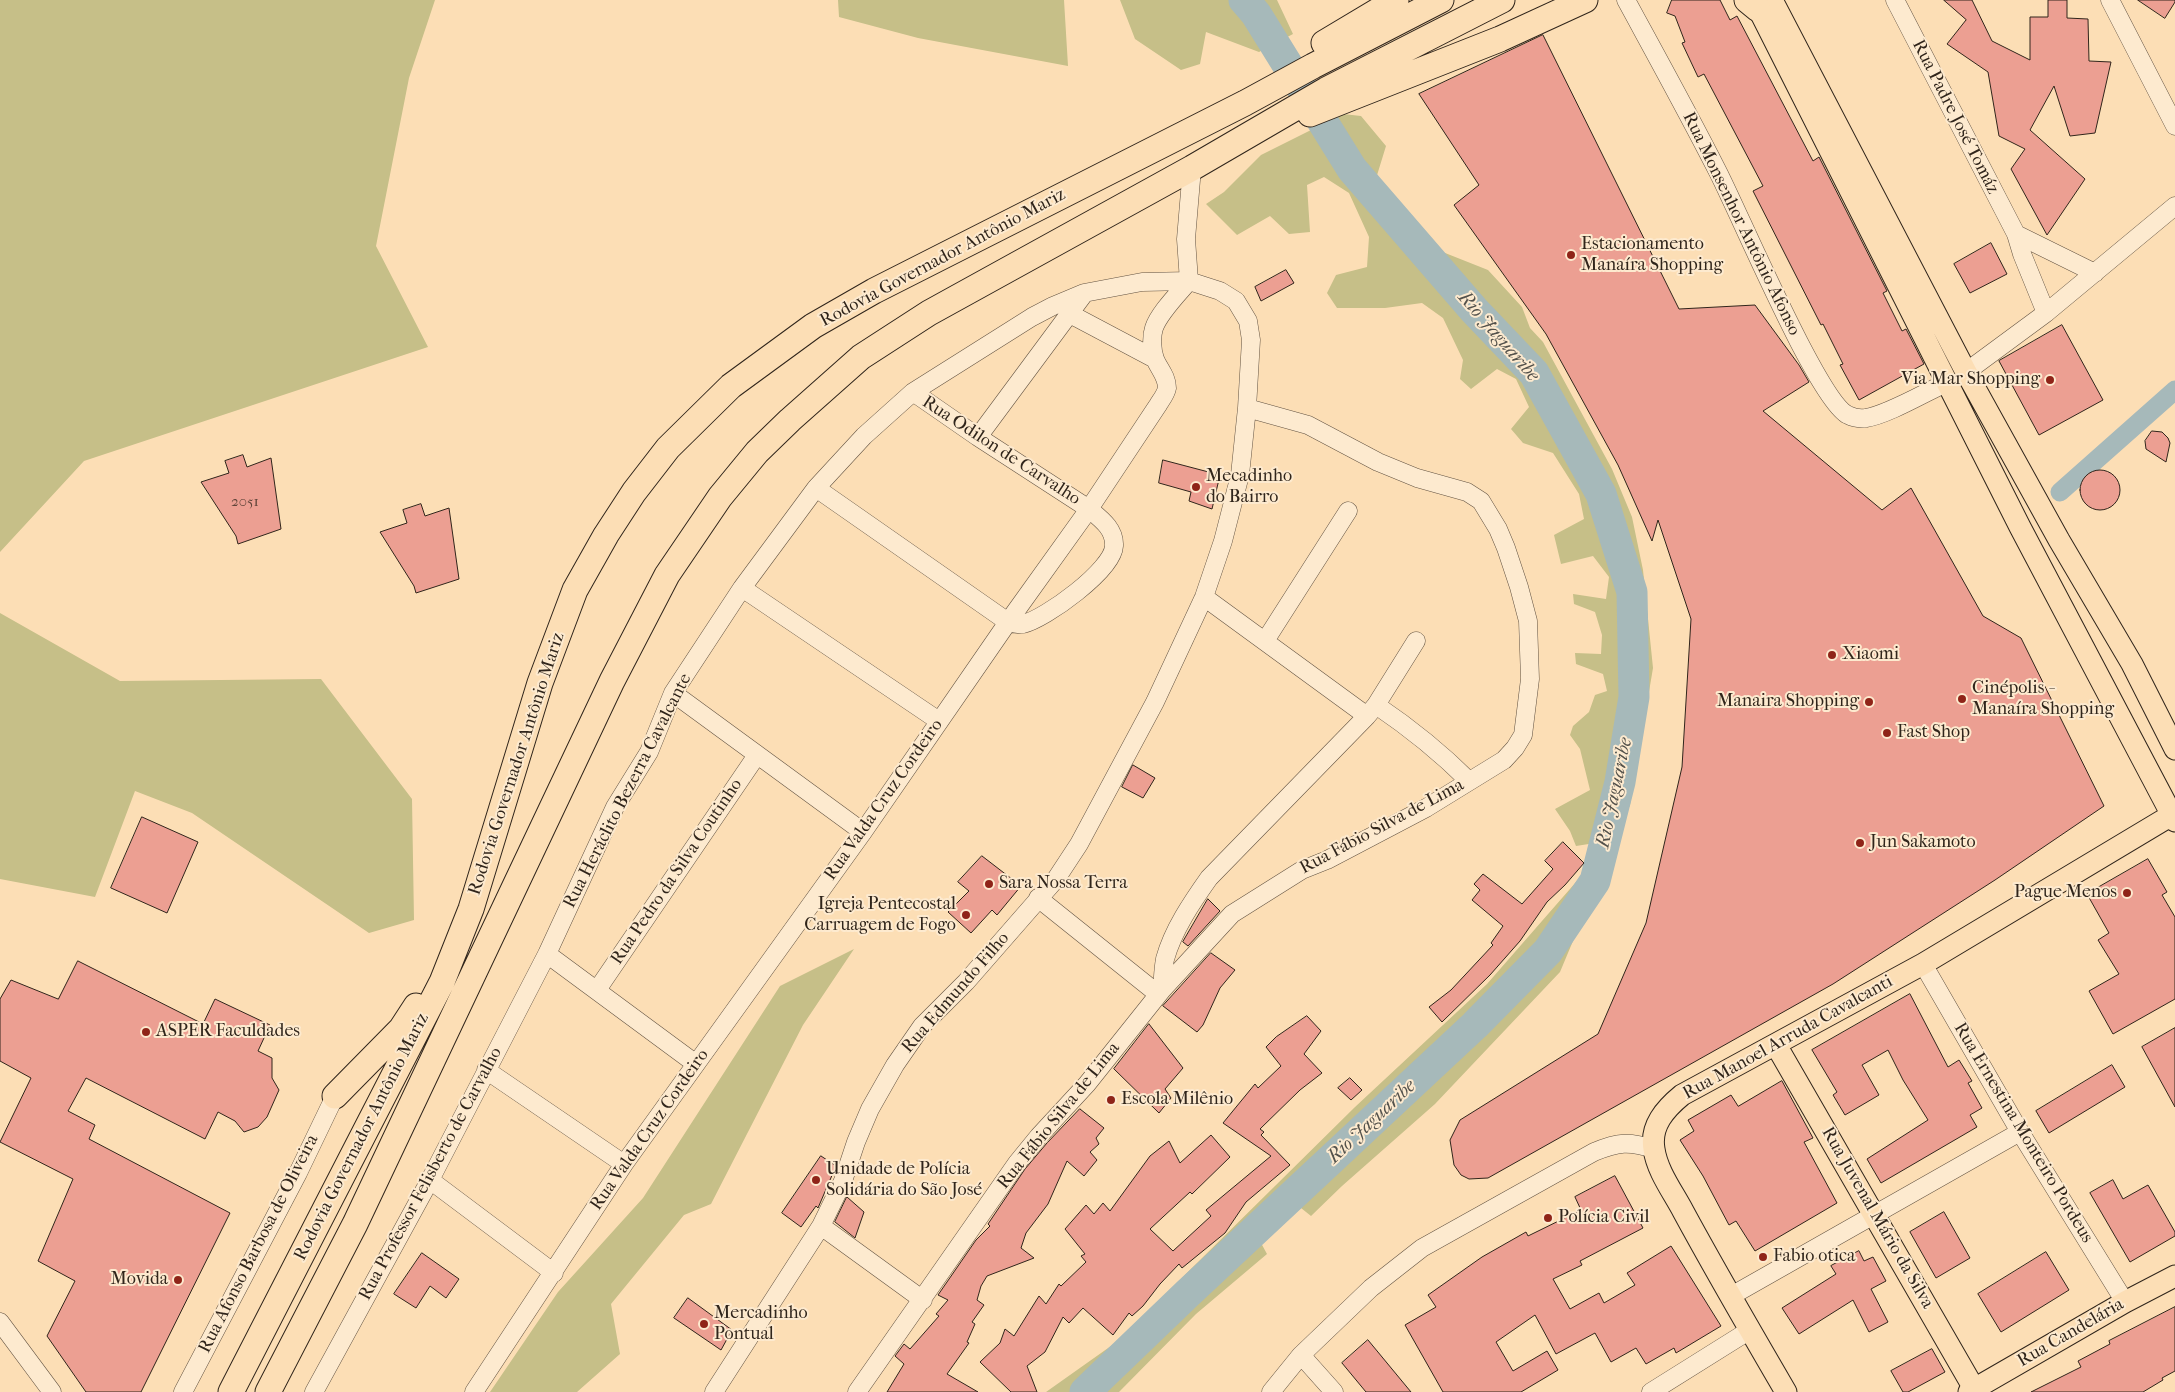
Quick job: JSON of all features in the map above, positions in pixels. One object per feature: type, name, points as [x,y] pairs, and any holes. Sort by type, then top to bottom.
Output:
[{"type":"highway","points":[[1243,98],[1310,59],[1396,0]]},
{"type":"highway","points":[[1310,59],[1442,0]]},
{"type":"highway","points":[[1323,98],[1502,0]]},
{"type":"highway","points":[[1323,98],[1500,40],[1585,0]]},
{"type":"highway","name":"Rodovia Governador Antônio Mariz","points":[[231,1392],[442,982],[471,909],[540,683],[575,590],[606,535],[634,492],[668,448],[731,386],[814,326],[874,291],[1201,124],[1243,98],[1290,78],[1310,59]]},
{"type":"highway","name":"Rodovia Governador Antônio Mariz","points":[[268,1392],[355,1224],[612,681],[667,575],[720,497],[757,452],[860,357],[929,313],[1258,131],[1323,98]]},
{"type":"highway","points":[[335,1096],[401,1029],[416,1008],[455,929],[471,909]]},
{"type":"main road","points":[[1758,2],[2060,540],[2132,664],[2175,749]]},
{"type":"main road","points":[[1758,2],[1946,383],[2063,610],[2174,816]]},
{"type":"main road","name":"Rua Manoel Arruda Cavalcanti","points":[[1654,1149],[1654,1132],[1659,1118],[1682,1095],[1923,964],[2174,816]]},
{"type":"main road","name":"Rua Juvenal Mário da Silva","points":[[1776,1045],[1875,1215],[1973,1391]]},
{"type":"main road","points":[[1654,1149],[1661,1171],[1786,1392]]},
{"type":"main road","name":"Rua Candelária","points":[[1973,1391],[2125,1302],[2175,1276]]},
{"type":"street","name":"Rua Monsenhor Antônio Afonso","points":[[1626,0],[1718,171],[1808,360],[1822,384],[1846,414],[1856,418],[1866,418],[1879,414],[1946,383]]},
{"type":"street","name":"Rua Padre José Tomáz","points":[[1895,0],[2016,234],[2046,313]]},
{"type":"street","points":[[2110,0],[2175,126]]},
{"type":"street","points":[[1155,359],[1152,339],[1154,326],[1188,281],[1186,239],[1192,168]]},
{"type":"street","points":[[1966,372],[2046,313],[2175,206]]},
{"type":"street","points":[[2016,234],[2094,273]]},
{"type":"street","name":"Rua Heráclito Bezerra Cavalcante","points":[[547,954],[616,807],[649,752],[673,693],[742,588],[816,488],[864,436],[913,392],[1032,317],[1084,293],[1142,282],[1188,281],[1210,287],[1230,296],[1236,301],[1248,320],[1251,340],[1247,408]]},
{"type":"street","points":[[978,438],[1084,293]]},
{"type":"street","points":[[1070,314],[1155,359]]},
{"type":"street","name":"Rua Valda Cruz Cordeiro","points":[[474,1392],[624,1164],[863,832],[938,721],[1090,509],[1166,392],[1167,385],[1162,370],[1155,359]]},
{"type":"street","name":"Rua Odilon de Carvalho","points":[[913,392],[978,438],[1090,509],[1105,522],[1112,534],[1114,546],[1109,560],[1076,591],[1047,613],[1023,624],[1008,622]]},
{"type":"street","name":"Rua Edmundo Filho","points":[[714,1392],[822,1226],[843,1181],[856,1142],[870,1109],[896,1065],[922,1026],[966,982],[1056,879],[1079,844],[1155,702],[1204,597],[1223,541],[1240,475],[1247,408]]},
{"type":"street","name":"Rua Fábio Silva de Lima","points":[[857,1392],[1017,1163],[1087,1084],[1160,992],[1202,945],[1239,909],[1302,870],[1327,860],[1411,816],[1504,760],[1523,735],[1530,679],[1528,621],[1506,548],[1490,514],[1481,501],[1466,492],[1417,478],[1378,462],[1308,425],[1247,408]]},
{"type":"street","points":[[816,488],[1008,622]]},
{"type":"street","points":[[1265,641],[1348,511]]},
{"type":"street","points":[[742,588],[938,721]]},
{"type":"street","points":[[1204,597],[1265,641],[1372,711],[1413,730],[1469,781]]},
{"type":"street","points":[[1038,898],[1160,992],[1169,949],[1196,896],[1209,878],[1372,711],[1416,641]]},
{"type":"street","points":[[673,693],[863,832]]},
{"type":"street","name":"Rua Pedro da Silva Coutinho","points":[[597,990],[757,755]]},
{"type":"street","points":[[547,954],[696,1064]]},
{"type":"street","name":"Rua Professor Felisberto de Carvalho","points":[[314,1392],[430,1180],[547,954]]},
{"type":"street","name":"Rua Ernestina Monteiro Pordeus","points":[[1923,964],[2020,1132],[2125,1302]]},
{"type":"street","points":[[486,1070],[624,1164]]},
{"type":"street","name":"Rua Afonso Barbosa de Oliveira","points":[[182,1392],[298,1173],[335,1096]]},
{"type":"street","points":[[1731,1296],[2020,1132]]},
{"type":"street","points":[[1271,1392],[1300,1355],[1371,1288],[1422,1248],[1565,1166],[1610,1145],[1628,1142],[1654,1149]]},
{"type":"street","points":[[430,1180],[554,1273]]},
{"type":"street","points":[[822,1226],[923,1300]]},
{"type":"street","points":[[0,1322],[52,1392]]},
{"type":"street","points":[[1652,1392],[1750,1330]]},
{"type":"street","points":[[1300,1355],[1334,1392]]},
{"type":"shaded area","points":[[0,0],[435,0],[409,78],[376,246],[428,347],[84,461],[0,552]]},
{"type":"shaded area","points":[[838,0],[1064,0],[1068,66],[918,38],[839,17]]},
{"type":"shaded area","points":[[1120,0],[1277,0],[1293,34],[1259,52],[1206,32],[1200,64],[1181,70],[1135,39]]},
{"type":"shaded area","points":[[1343,114],[1361,116],[1386,146],[1374,185],[1430,247],[1488,270],[1522,307],[1530,328],[1543,342],[1612,469],[1632,517],[1643,570],[1653,668],[1630,805],[1560,972],[1435,1104],[1311,1216],[1301,1208],[1261,1243],[1267,1254],[1196,1314],[1119,1392],[1046,1392],[1118,1341],[1355,1107],[1487,984],[1583,874],[1595,843],[1576,846],[1570,831],[1555,809],[1590,790],[1580,749],[1570,735],[1573,726],[1589,712],[1595,695],[1607,691],[1603,674],[1576,664],[1575,653],[1601,654],[1602,635],[1595,612],[1574,604],[1573,594],[1606,599],[1609,577],[1593,556],[1561,564],[1554,535],[1584,519],[1579,494],[1553,453],[1523,443],[1511,429],[1529,407],[1516,379],[1497,369],[1471,389],[1460,379],[1463,360],[1443,318],[1422,303],[1385,308],[1337,308],[1327,293],[1336,275],[1367,267],[1369,237],[1349,193],[1324,177],[1307,185],[1310,232],[1289,234],[1270,216],[1237,235],[1206,204],[1224,192],[1261,155]]},
{"type":"shaded area","points":[[0,613],[120,681],[321,679],[412,799],[414,920],[369,933],[192,813],[135,791],[95,897],[0,879]]},
{"type":"shaded area","points":[[854,949],[803,1025],[711,1204],[684,1215],[611,1304],[620,1354],[577,1392],[490,1392],[558,1292],[643,1198],[780,986]]},
{"type":"building","points":[[1672,0],[1720,0],[1730,20],[1737,16],[1813,161],[1819,157],[1887,291],[1883,293],[1902,331],[1906,329],[1924,364],[1859,400],[1840,365],[1843,364],[1823,324],[1821,325],[1753,191],[1763,186],[1704,74],[1698,77],[1682,43],[1685,42],[1675,16],[1667,13]]},
{"type":"building","points":[[1944,0],[1972,0],[1992,41],[2030,60],[2030,17],[2048,17],[2048,0],[2067,0],[2067,18],[2088,19],[2089,61],[2111,62],[2095,133],[2070,136],[2054,86],[2030,130],[2085,179],[2047,235],[2011,169],[2025,149],[1999,136],[1988,72],[1947,44],[1966,20]]},
{"type":"building","points":[[2138,0],[2175,0],[2175,2],[2165,18]]},
{"type":"building","name":"Manaira Shopping","points":[[1543,35],[1679,309],[1755,305],[1799,365],[1809,382],[1763,411],[1882,510],[1911,488],[1983,616],[2021,638],[2104,806],[1995,880],[1833,984],[1488,1178],[1469,1179],[1461,1175],[1454,1165],[1450,1140],[1460,1120],[1598,1034],[1646,923],[1682,767],[1691,619],[1658,520],[1652,541],[1618,465],[1546,334],[1454,205],[1479,185],[1419,94]]},
{"type":"building","points":[[1991,243],[2007,274],[1970,293],[1954,264]]},
{"type":"building","points":[[1286,270],[1294,283],[1261,301],[1255,287]]},
{"type":"building","name":"Via Mar Shopping","points":[[2062,325],[2103,400],[2039,435],[1999,361]]},
{"type":"building","points":[[2152,431],[2162,432],[2168,438],[2170,443],[2166,462],[2146,449],[2145,441]]},
{"type":"building","points":[[243,455],[247,467],[271,458],[281,529],[238,544],[236,536],[201,482],[229,473],[225,461]]},
{"type":"building","name":"Mecadinho do Bairro","points":[[1163,460],[1220,475],[1212,509],[1189,501],[1191,492],[1159,483]]},
{"type":"building","points":[[2096,470],[2104,470],[2111,473],[2117,479],[2120,490],[2117,501],[2111,507],[2104,510],[2096,510],[2089,507],[2083,501],[2080,494],[2080,486],[2083,479],[2089,473]]},
{"type":"building","points":[[421,504],[425,516],[449,508],[459,579],[416,593],[414,586],[380,532],[407,523],[403,510]]},
{"type":"building","points":[[1133,765],[1155,778],[1143,798],[1122,787]]},
{"type":"building","points":[[142,817],[198,842],[167,913],[111,888]]},
{"type":"building","points":[[1563,842],[1584,863],[1547,902],[1520,941],[1490,975],[1442,1022],[1429,1007],[1451,990],[1493,945],[1491,943],[1503,926],[1472,900],[1480,890],[1474,884],[1483,874],[1522,904],[1553,869],[1545,861]]},
{"type":"building","name":"Sara Nossa Terra","points":[[982,856],[1021,886],[997,915],[992,910],[971,933],[948,912],[969,891],[958,882]]},
{"type":"building","points":[[2148,859],[2167,892],[2162,895],[2175,917],[2175,999],[2113,1034],[2089,991],[2119,974],[2098,940],[2109,933],[2087,894]]},
{"type":"building","points":[[1208,899],[1220,911],[1188,946],[1183,942]]},
{"type":"building","points":[[1211,953],[1235,970],[1220,988],[1203,1025],[1197,1032],[1163,1006]]},
{"type":"building","points":[[78,961],[203,1024],[215,999],[270,1025],[258,1051],[272,1058],[272,1078],[279,1090],[267,1117],[258,1127],[244,1132],[235,1121],[218,1112],[205,1139],[86,1078],[68,1111],[95,1125],[89,1139],[230,1213],[141,1392],[86,1392],[47,1336],[75,1281],[38,1261],[73,1179],[0,1142],[31,1078],[0,1061],[0,999],[11,980],[58,999]]},
{"type":"building","points":[[1910,994],[1948,1067],[1959,1060],[1972,1081],[1968,1083],[1982,1108],[1970,1115],[1977,1127],[1881,1183],[1867,1159],[1928,1120],[1903,1080],[1888,1050],[1862,1065],[1879,1095],[1845,1115],[1833,1095],[1837,1092],[1812,1050]]},
{"type":"building","points":[[1307,1016],[1321,1031],[1304,1054],[1322,1073],[1300,1090],[1260,1129],[1264,1132],[1261,1135],[1290,1165],[1246,1202],[1225,1233],[1182,1268],[1179,1264],[1143,1306],[1132,1316],[1129,1313],[1113,1335],[1083,1308],[1069,1323],[1063,1317],[1045,1352],[1027,1366],[1037,1392],[1011,1392],[980,1362],[1000,1343],[1005,1329],[1014,1336],[1039,1296],[1046,1304],[1059,1284],[1061,1286],[1086,1262],[1081,1256],[1085,1254],[1065,1229],[1086,1205],[1094,1214],[1103,1203],[1110,1211],[1150,1156],[1169,1141],[1180,1163],[1211,1135],[1230,1157],[1192,1194],[1190,1192],[1150,1229],[1173,1251],[1211,1216],[1206,1210],[1271,1156],[1223,1123],[1255,1084],[1258,1088],[1281,1066],[1266,1047],[1276,1037]]},
{"type":"building","points":[[1149,1024],[1183,1068],[1165,1089],[1171,1098],[1159,1113],[1114,1069]]},
{"type":"building","points":[[2175,1028],[2175,1107],[2142,1047]]},
{"type":"building","points":[[2112,1065],[2125,1087],[2049,1133],[2036,1111]]},
{"type":"building","points":[[1350,1078],[1362,1090],[1351,1100],[1338,1088]]},
{"type":"building","points":[[1782,1081],[1813,1138],[1804,1142],[1837,1203],[1755,1251],[1736,1221],[1729,1225],[1703,1176],[1680,1140],[1694,1131],[1688,1120],[1731,1095],[1738,1106]]},
{"type":"building","points":[[1080,1109],[1104,1128],[1096,1138],[1099,1144],[1090,1152],[1097,1160],[1084,1176],[1067,1161],[1048,1204],[1026,1233],[1021,1248],[1034,1258],[987,1276],[981,1286],[977,1300],[984,1305],[972,1322],[975,1324],[967,1342],[969,1343],[947,1374],[978,1392],[887,1392],[904,1364],[895,1356],[904,1344],[910,1349],[939,1316],[936,1314],[948,1300],[938,1295],[976,1240],[990,1226],[988,1224],[1025,1169]]},
{"type":"building","name":"Unidade de Polícia Solidária do São José","points":[[821,1156],[836,1166],[818,1208],[816,1206],[801,1227],[782,1213]]},
{"type":"building","points":[[1615,1176],[1643,1228],[1580,1261],[1582,1265],[1553,1279],[1570,1309],[1599,1293],[1604,1303],[1635,1285],[1627,1273],[1671,1246],[1721,1326],[1676,1353],[1674,1348],[1646,1364],[1636,1348],[1611,1362],[1595,1333],[1556,1354],[1535,1315],[1496,1342],[1513,1371],[1547,1351],[1558,1370],[1521,1392],[1443,1392],[1405,1325],[1436,1307],[1428,1295],[1482,1257],[1526,1232],[1528,1236],[1581,1210],[1575,1197]]},
{"type":"building","points":[[2113,1180],[2123,1199],[2148,1185],[2175,1232],[2175,1236],[2130,1262],[2090,1193]]},
{"type":"building","points":[[847,1197],[864,1212],[855,1238],[835,1222]]},
{"type":"building","points":[[1944,1212],[1970,1258],[1936,1278],[1910,1232]]},
{"type":"building","points":[[1859,1251],[1864,1261],[1873,1257],[1886,1281],[1871,1289],[1888,1322],[1869,1332],[1853,1300],[1799,1334],[1782,1308],[1836,1274],[1831,1266]]},
{"type":"building","points":[[2046,1252],[2069,1290],[2001,1332],[1978,1294]]},
{"type":"building","points":[[422,1253],[459,1279],[446,1298],[430,1286],[416,1308],[394,1294]]},
{"type":"building","name":"Mercadinho Pontual","points":[[688,1298],[732,1330],[721,1350],[674,1318]]},
{"type":"building","points":[[2175,1307],[2175,1371],[2143,1392],[2031,1392],[2081,1367],[2078,1361],[2110,1344],[2109,1341]]},
{"type":"building","points":[[1368,1340],[1411,1392],[1366,1392],[1342,1363]]},
{"type":"building","points":[[1932,1349],[1945,1372],[1908,1392],[1903,1392],[1891,1371]]},
{"type":"waterway","name":"Rio Jaguaribe","points":[[1085,1392],[1188,1293],[1475,1025],[1548,951],[1595,881],[1620,782],[1634,697],[1632,592],[1601,494],[1534,373],[1474,310],[1352,169],[1256,14],[1244,0]]},
{"type":"waterway","name":"Rio Jaguaribe","points":[[2060,492],[2175,390]]},
{"type":"place","name":"Estacionamento Manaíra Shopping","points":[[1571,255]]},
{"type":"place","name":"Via Mar Shopping","points":[[2050,380]]},
{"type":"place","name":"Mecadinho do Bairro","points":[[1196,487]]},
{"type":"place","name":"Xiaomi","points":[[1832,655]]},
{"type":"place","name":"Cinépolis - Manaíra Shopping","points":[[1962,699]]},
{"type":"place","name":"Manaira Shopping","points":[[1869,702]]},
{"type":"place","name":"Fast Shop","points":[[1887,733]]},
{"type":"place","name":"Jun Sakamoto","points":[[1860,843]]},
{"type":"place","name":"Sara Nossa Terra","points":[[989,884]]},
{"type":"place","name":"Pague Menos","points":[[2127,893]]},
{"type":"place","name":"Igreja Pentecostal Carruagem de Fogo","points":[[966,915]]},
{"type":"place","name":"ASPER Faculdades","points":[[146,1032]]},
{"type":"place","name":"Escola Milênio","points":[[1111,1100]]},
{"type":"place","name":"Unidade de Polícia Solidária do São José","points":[[816,1180]]},
{"type":"place","name":"Polícia Civil","points":[[1548,1218]]},
{"type":"place","name":"Fabio otica","points":[[1763,1257]]},
{"type":"place","name":"Movida","points":[[178,1280]]},
{"type":"place","name":"Mercadinho Pontual","points":[[704,1324]]}]
